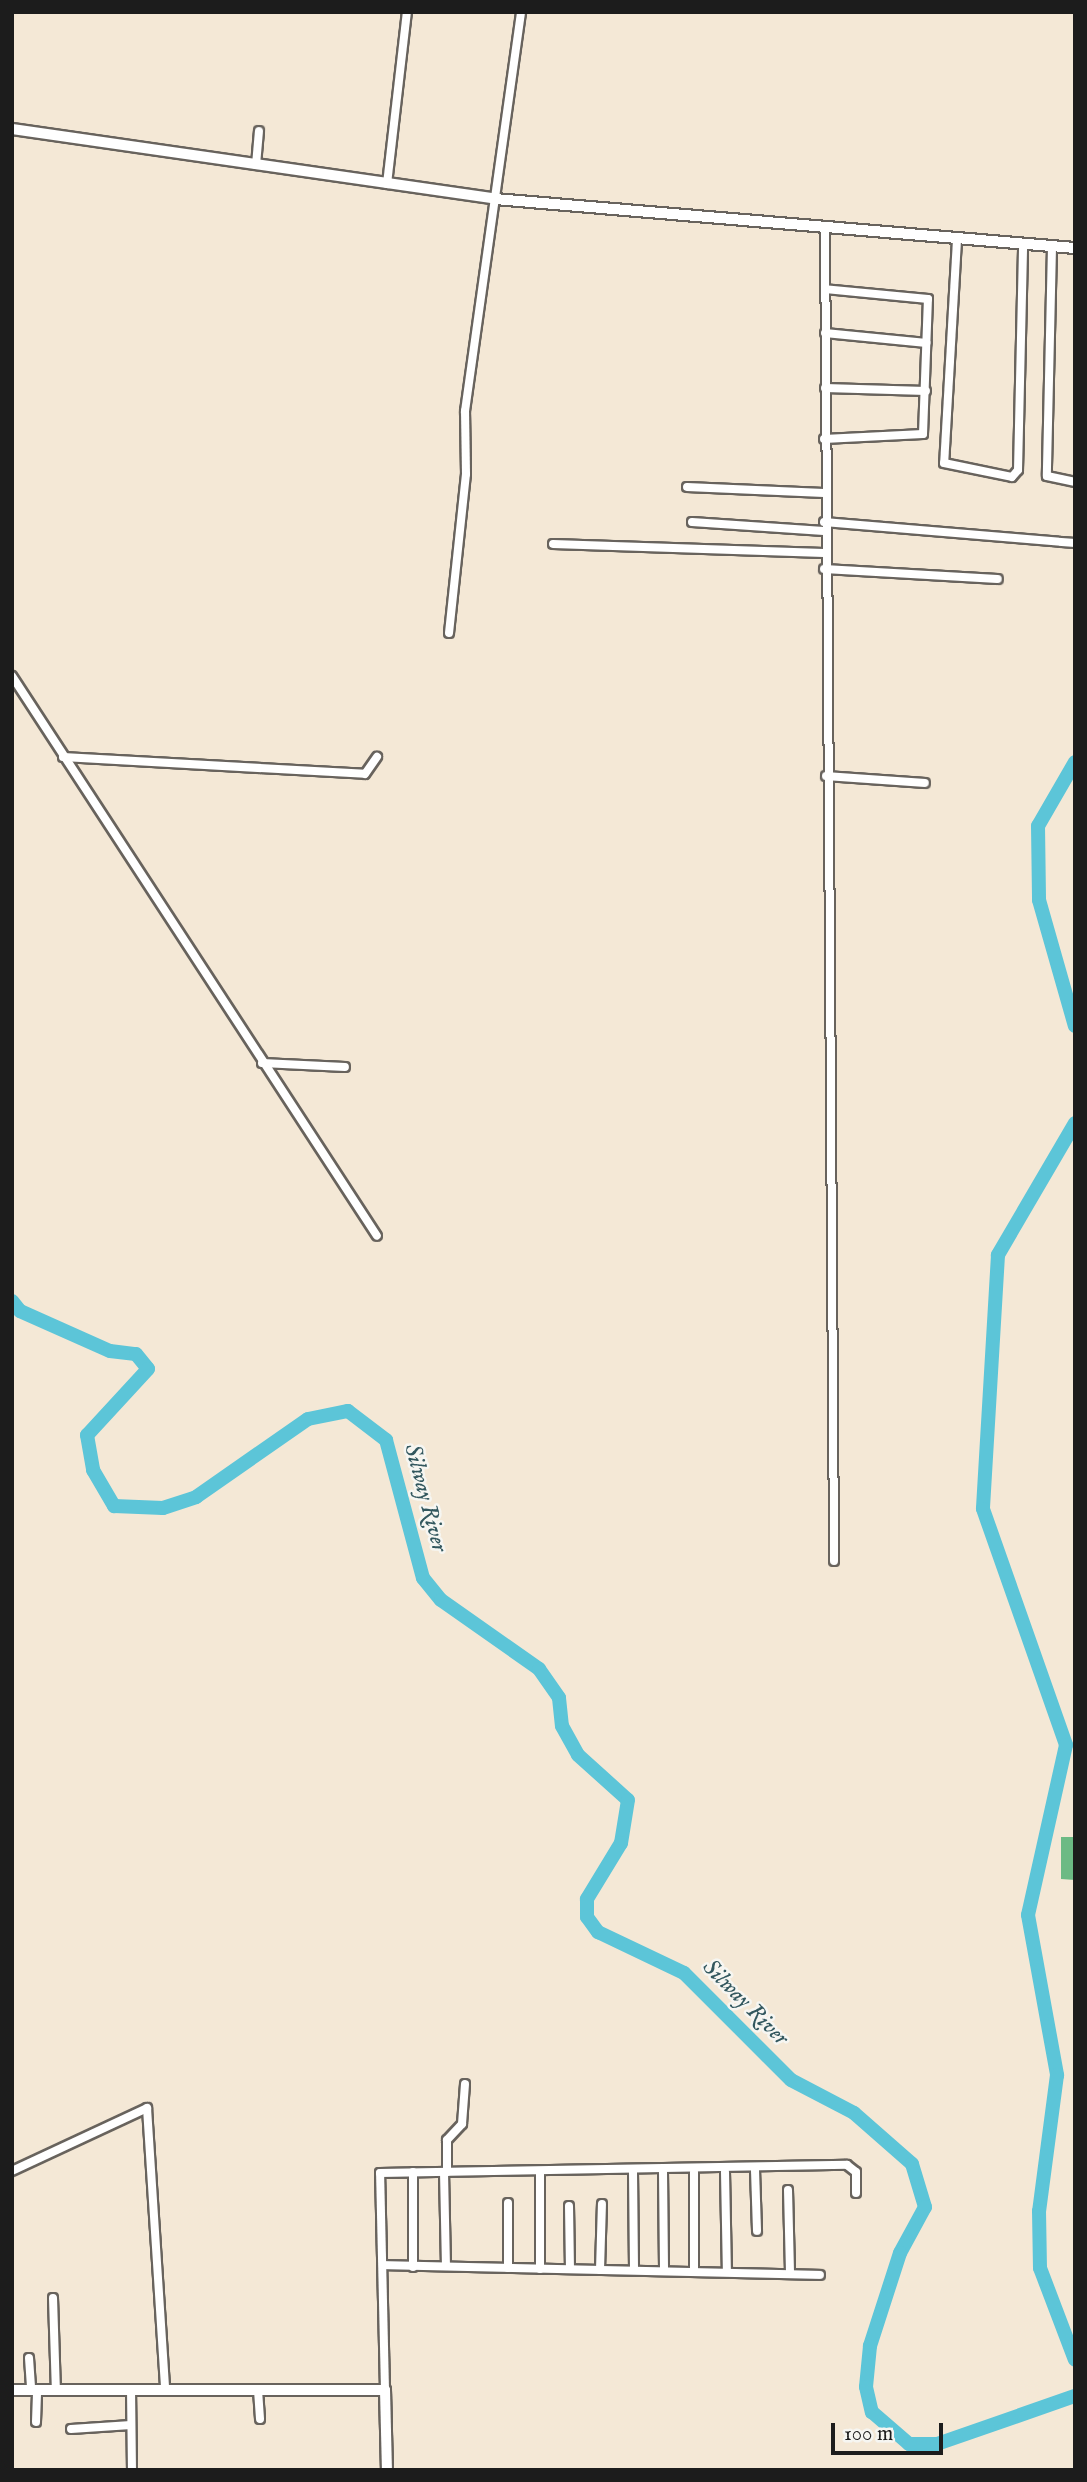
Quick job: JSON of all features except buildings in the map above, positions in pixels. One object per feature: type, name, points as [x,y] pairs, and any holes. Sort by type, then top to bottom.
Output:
[{"type":"street","points":[[387,184],[407,12]]},
{"type":"street","points":[[449,633],[466,474],[465,411],[521,12]]},
{"type":"street","points":[[12,129],[495,199],[1075,248]]},
{"type":"street","points":[[256,165],[259,131]]},
{"type":"street","points":[[825,227],[824,569],[834,1561]]},
{"type":"street","points":[[957,240],[944,463],[1012,477],[1018,470],[1023,244]]},
{"type":"street","points":[[1052,247],[1047,476],[1075,482]]},
{"type":"street","points":[[824,439],[919,438],[925,433],[927,343],[924,295],[825,289]]},
{"type":"street","points":[[825,334],[927,343]]},
{"type":"street","points":[[825,388],[926,391]]},
{"type":"street","points":[[687,487],[824,493]]},
{"type":"street","points":[[692,522],[824,527],[1075,543]]},
{"type":"street","points":[[553,544],[824,553]]},
{"type":"street","points":[[824,569],[998,579]]},
{"type":"street","points":[[12,676],[377,1236]]},
{"type":"street","points":[[63,757],[365,774],[377,757]]},
{"type":"street","points":[[826,776],[925,783]]},
{"type":"street","points":[[262,1063],[345,1067]]},
{"type":"street","points":[[446,2266],[447,2140],[462,2124],[465,2084]]},
{"type":"street","points":[[12,2171],[147,2108],[165,2389]]},
{"type":"street","points":[[387,2470],[380,2173],[725,2172],[847,2165],[856,2172],[856,2193]]},
{"type":"street","points":[[755,2170],[757,2231]]},
{"type":"street","points":[[413,2172],[413,2267]]},
{"type":"street","points":[[540,2172],[540,2269]]},
{"type":"street","points":[[633,2172],[634,2270]]},
{"type":"street","points":[[663,2172],[664,2271]]},
{"type":"street","points":[[694,2172],[694,2272]]},
{"type":"street","points":[[725,2172],[727,2272]]},
{"type":"street","points":[[788,2190],[790,2273]]},
{"type":"street","points":[[508,2203],[508,2268]]},
{"type":"street","points":[[600,2270],[601,2204]]},
{"type":"street","points":[[569,2206],[570,2269]]},
{"type":"street","points":[[383,2265],[820,2275]]},
{"type":"street","points":[[53,2298],[56,2391]]},
{"type":"street","points":[[29,2358],[36,2422]]},
{"type":"street","points":[[131,2389],[132,2470]]},
{"type":"street","points":[[12,2390],[384,2390]]},
{"type":"street","points":[[258,2390],[260,2420]]},
{"type":"street","points":[[71,2429],[131,2425]]},
{"type":"green space","points":[[1061,1837],[1075,1837],[1075,1880],[1061,1879]]},
{"type":"waterway","points":[[1075,762],[1038,826],[1039,900],[1075,1026]]},
{"type":"waterway","points":[[1075,1123],[998,1255],[983,1509],[1066,1745],[1028,1915],[1057,2075],[1039,2211],[1040,2268],[1075,2360]]},
{"type":"waterway","name":"Silway River","points":[[12,1301],[20,1311],[110,1351],[136,1354],[148,1369],[87,1435],[93,1470],[114,1506],[163,1508],[196,1497],[308,1419],[348,1411],[386,1440],[423,1578],[441,1600],[539,1669],[559,1698],[562,1726],[578,1755],[628,1800],[621,1843],[587,1899],[587,1917],[598,1932],[684,1973],[791,2080],[854,2113],[912,2164],[925,2207],[900,2253],[870,2346],[866,2387],[872,2412],[909,2444],[937,2444],[1075,2396]]}]
